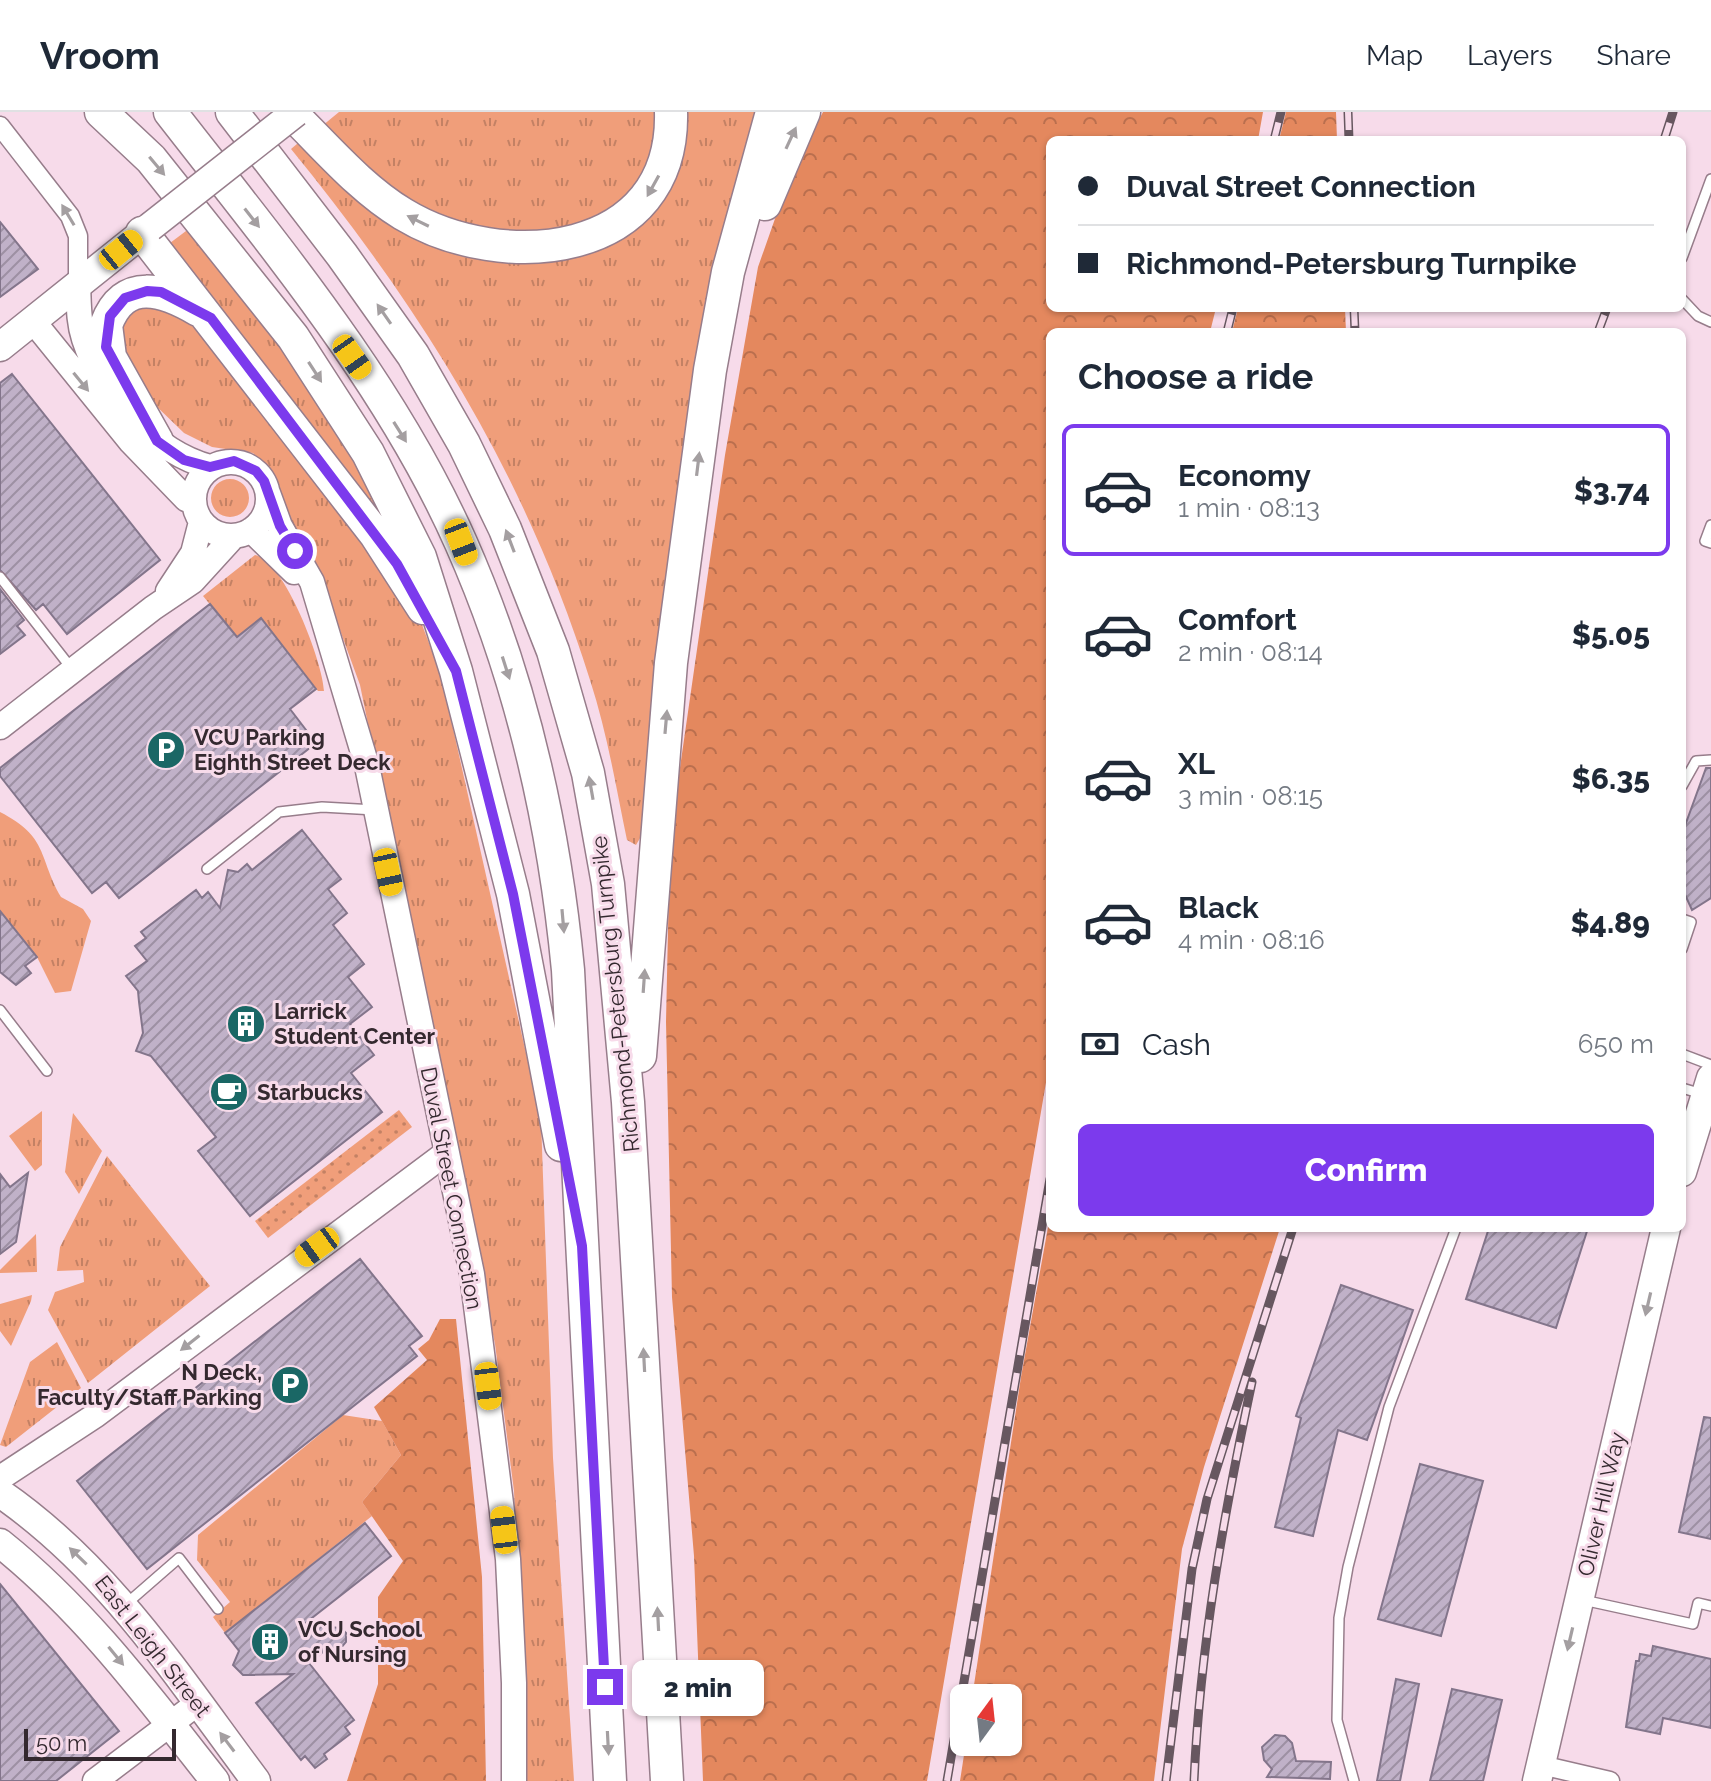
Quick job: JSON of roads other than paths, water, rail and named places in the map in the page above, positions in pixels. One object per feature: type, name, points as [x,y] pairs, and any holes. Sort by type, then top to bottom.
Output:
[{"type":"highway","points":[[101,112],[151,159],[293,337],[368,453],[420,557],[456,671],[513,894],[582,1246]]},
{"type":"highway","name":"Richmond-Petersburg Turnpike","points":[[170,112],[274,246],[368,379],[417,458],[453,528],[490,616],[522,717],[559,880],[568,970],[610,1781]]},
{"type":"highway","name":"Richmond-Petersburg Turnpike","points":[[232,112],[342,255],[413,355],[464,444],[505,529],[553,651],[588,773],[608,884],[637,1227],[667,1781]]},
{"type":"highway","points":[[290,112],[370,190],[404,214],[464,240],[536,246],[595,236],[638,208],[651,192],[666,158],[671,112]]},
{"type":"highway","points":[[637,1227],[643,1000],[671,663],[710,370],[728,272],[772,112]]},
{"type":"highway","points":[[710,370],[771,186],[804,112]]},
{"type":"highway","points":[[146,230],[390,555],[456,671]]},
{"type":"highway","points":[[157,441],[110,357],[106,336],[110,316],[125,298],[147,291],[161,292],[211,318]]},
{"type":"main road","points":[[0,347],[296,112]]},
{"type":"main road","points":[[1694,1156],[1700,1087]]},
{"type":"main road","name":"Oliver Hill Way","points":[[1539,1773],[1665,1232]]},
{"type":"main road","name":"East Leigh Street","points":[[0,1493],[74,1551],[125,1605],[256,1781]]},
{"type":"main road","name":"East Leigh Street","points":[[0,1543],[70,1604],[215,1781]]},
{"type":"street","points":[[0,126],[75,226],[79,320],[88,351],[107,384],[157,441],[184,460],[210,467],[234,461],[246,464],[256,471],[268,493],[264,517],[242,533],[193,581],[153,608],[0,727]]},
{"type":"street","points":[[33,321],[131,442],[197,512],[221,535],[242,533]]},
{"type":"street","points":[[153,608],[172,587],[193,553],[197,512],[195,487],[210,467]]},
{"type":"street","name":"Duval Street Connection","points":[[268,493],[280,526],[312,582],[317,607],[346,687],[375,810],[472,1274],[508,1559],[514,1683],[514,1781]]},
{"type":"street","name":"Duval Street Connection","points":[[242,533],[284,558],[317,607]]},
{"type":"street","points":[[0,1478],[96,1415],[252,1295],[446,1153]]},
{"type":"street","points":[[95,1781],[198,1703]]},
{"type":"street","points":[[1539,1773],[1610,1781]]},
{"type":"lane","points":[[1686,247],[1711,179]]},
{"type":"lane","points":[[1686,303],[1698,316],[1711,322]]},
{"type":"lane","points":[[1711,525],[1705,541],[1711,543]]},
{"type":"lane","points":[[0,577],[73,670]]},
{"type":"lane","points":[[1686,779],[1696,761],[1711,760]]},
{"type":"lane","points":[[207,869],[279,812],[322,807],[375,810]]},
{"type":"lane","points":[[1686,920],[1691,922],[1686,937]]},
{"type":"lane","points":[[0,1010],[47,1071]]},
{"type":"lane","points":[[1686,1056],[1711,1065]]},
{"type":"lane","points":[[1354,1781],[1337,1720],[1339,1618],[1345,1580],[1389,1407],[1455,1232]]},
{"type":"lane","points":[[125,1605],[179,1558],[218,1609]]},
{"type":"lane","points":[[1579,1599],[1693,1624],[1698,1603],[1711,1606]]},
{"type":"railway","points":[[1275,136],[1281,112]]},
{"type":"railway","points":[[1348,112],[1349,136]]},
{"type":"railway","points":[[1665,136],[1673,112]]},
{"type":"railway","points":[[1228,328],[1232,312]]},
{"type":"railway","points":[[1354,312],[1355,328]]},
{"type":"railway","points":[[1600,328],[1606,312]]},
{"type":"railway","points":[[947,1781],[1046,1202]]},
{"type":"railway","points":[[1166,1781],[1192,1569],[1207,1499],[1292,1232]]},
{"type":"railway","points":[[1194,1781],[1202,1680],[1215,1580],[1252,1382]]},
{"type":"place","name":"VCU Parking Eighth Street Deck","points":[[166,750]]},
{"type":"place","name":"Larrick Student Center","points":[[246,1024]]},
{"type":"place","name":"Starbucks","points":[[229,1092]]},
{"type":"place","name":"N Deck, Faculty/Staff Parking","points":[[290,1385]]},
{"type":"place","name":"VCU School of Nursing","points":[[270,1642]]}]
